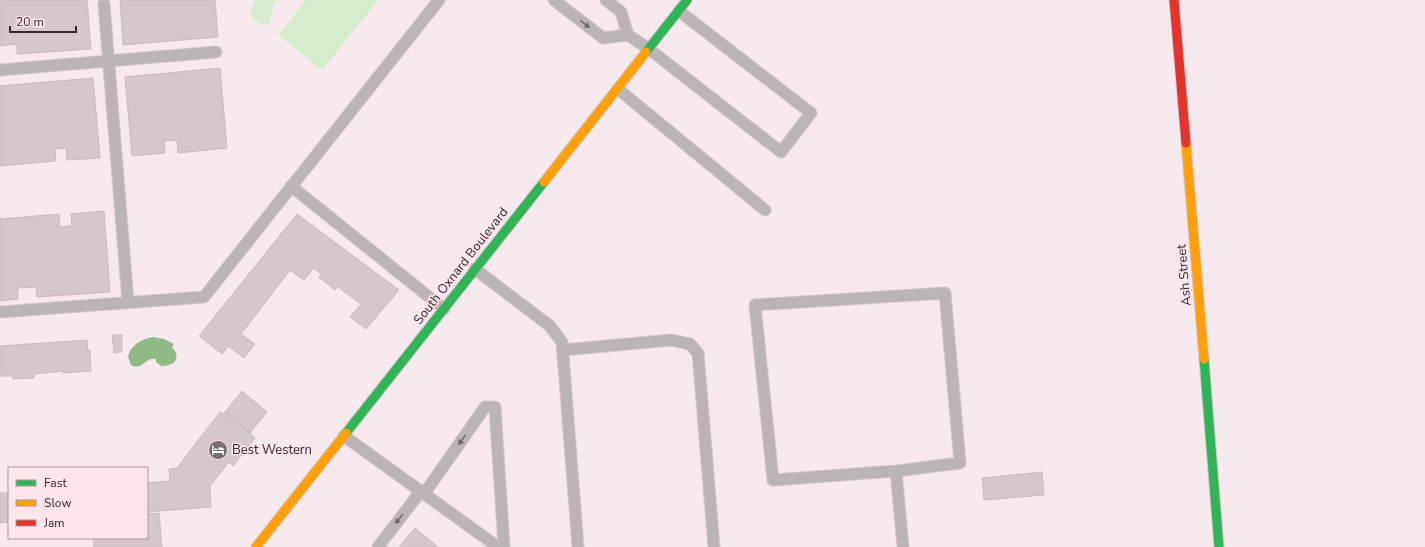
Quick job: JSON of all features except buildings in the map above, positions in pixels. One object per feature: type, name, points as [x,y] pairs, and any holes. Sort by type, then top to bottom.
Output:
[{"type":"main road","name":"South Oxnard Boulevard","points":[[256,547],[687,0]]},
{"type":"main road","name":"Ash Street","points":[[1174,0],[1219,547]]},
{"type":"lane","points":[[0,312],[204,297],[439,0]]},
{"type":"lane","points":[[554,0],[603,38],[628,35]]},
{"type":"lane","points":[[606,0],[621,12],[628,35],[649,49],[781,152],[811,113],[679,10]]},
{"type":"lane","points":[[104,4],[128,302]]},
{"type":"lane","points":[[0,70],[216,52]]},
{"type":"lane","points":[[618,89],[765,210]]},
{"type":"lane","points":[[291,186],[444,309]]},
{"type":"lane","points":[[475,269],[550,326],[562,342],[578,547]]},
{"type":"lane","points":[[945,293],[960,463],[896,470],[773,480],[755,305],[945,293]]},
{"type":"lane","points":[[563,350],[671,340],[690,344],[698,352],[714,547]]},
{"type":"lane","points":[[378,547],[423,493],[484,407],[495,407],[504,547]]},
{"type":"lane","points":[[344,436],[498,547]]},
{"type":"lane","points":[[896,470],[903,547]]},
{"type":"shaded area","points":[[255,0],[279,0],[274,3],[270,23],[260,24],[253,17],[250,11]]},
{"type":"shaded area","points":[[306,0],[378,0],[322,70],[278,35]]},
{"type":"shaded area","points":[[153,337],[164,339],[174,344],[172,347],[176,355],[175,361],[166,366],[161,366],[156,362],[156,359],[149,360],[139,366],[131,365],[128,357],[131,349],[137,343]]},
{"type":"traffic: fast","points":[[646,52],[687,0]]},
{"type":"traffic: fast","points":[[346,433],[544,182]]},
{"type":"traffic: fast","points":[[1204,359],[1219,547]]},
{"type":"traffic: slow","points":[[544,182],[646,52]]},
{"type":"traffic: slow","points":[[1186,143],[1204,359]]},
{"type":"traffic: slow","points":[[256,547],[346,433]]},
{"type":"traffic: jam","points":[[1174,0],[1186,143]]},
{"type":"place","name":"Best Western","points":[[218,450]]}]
